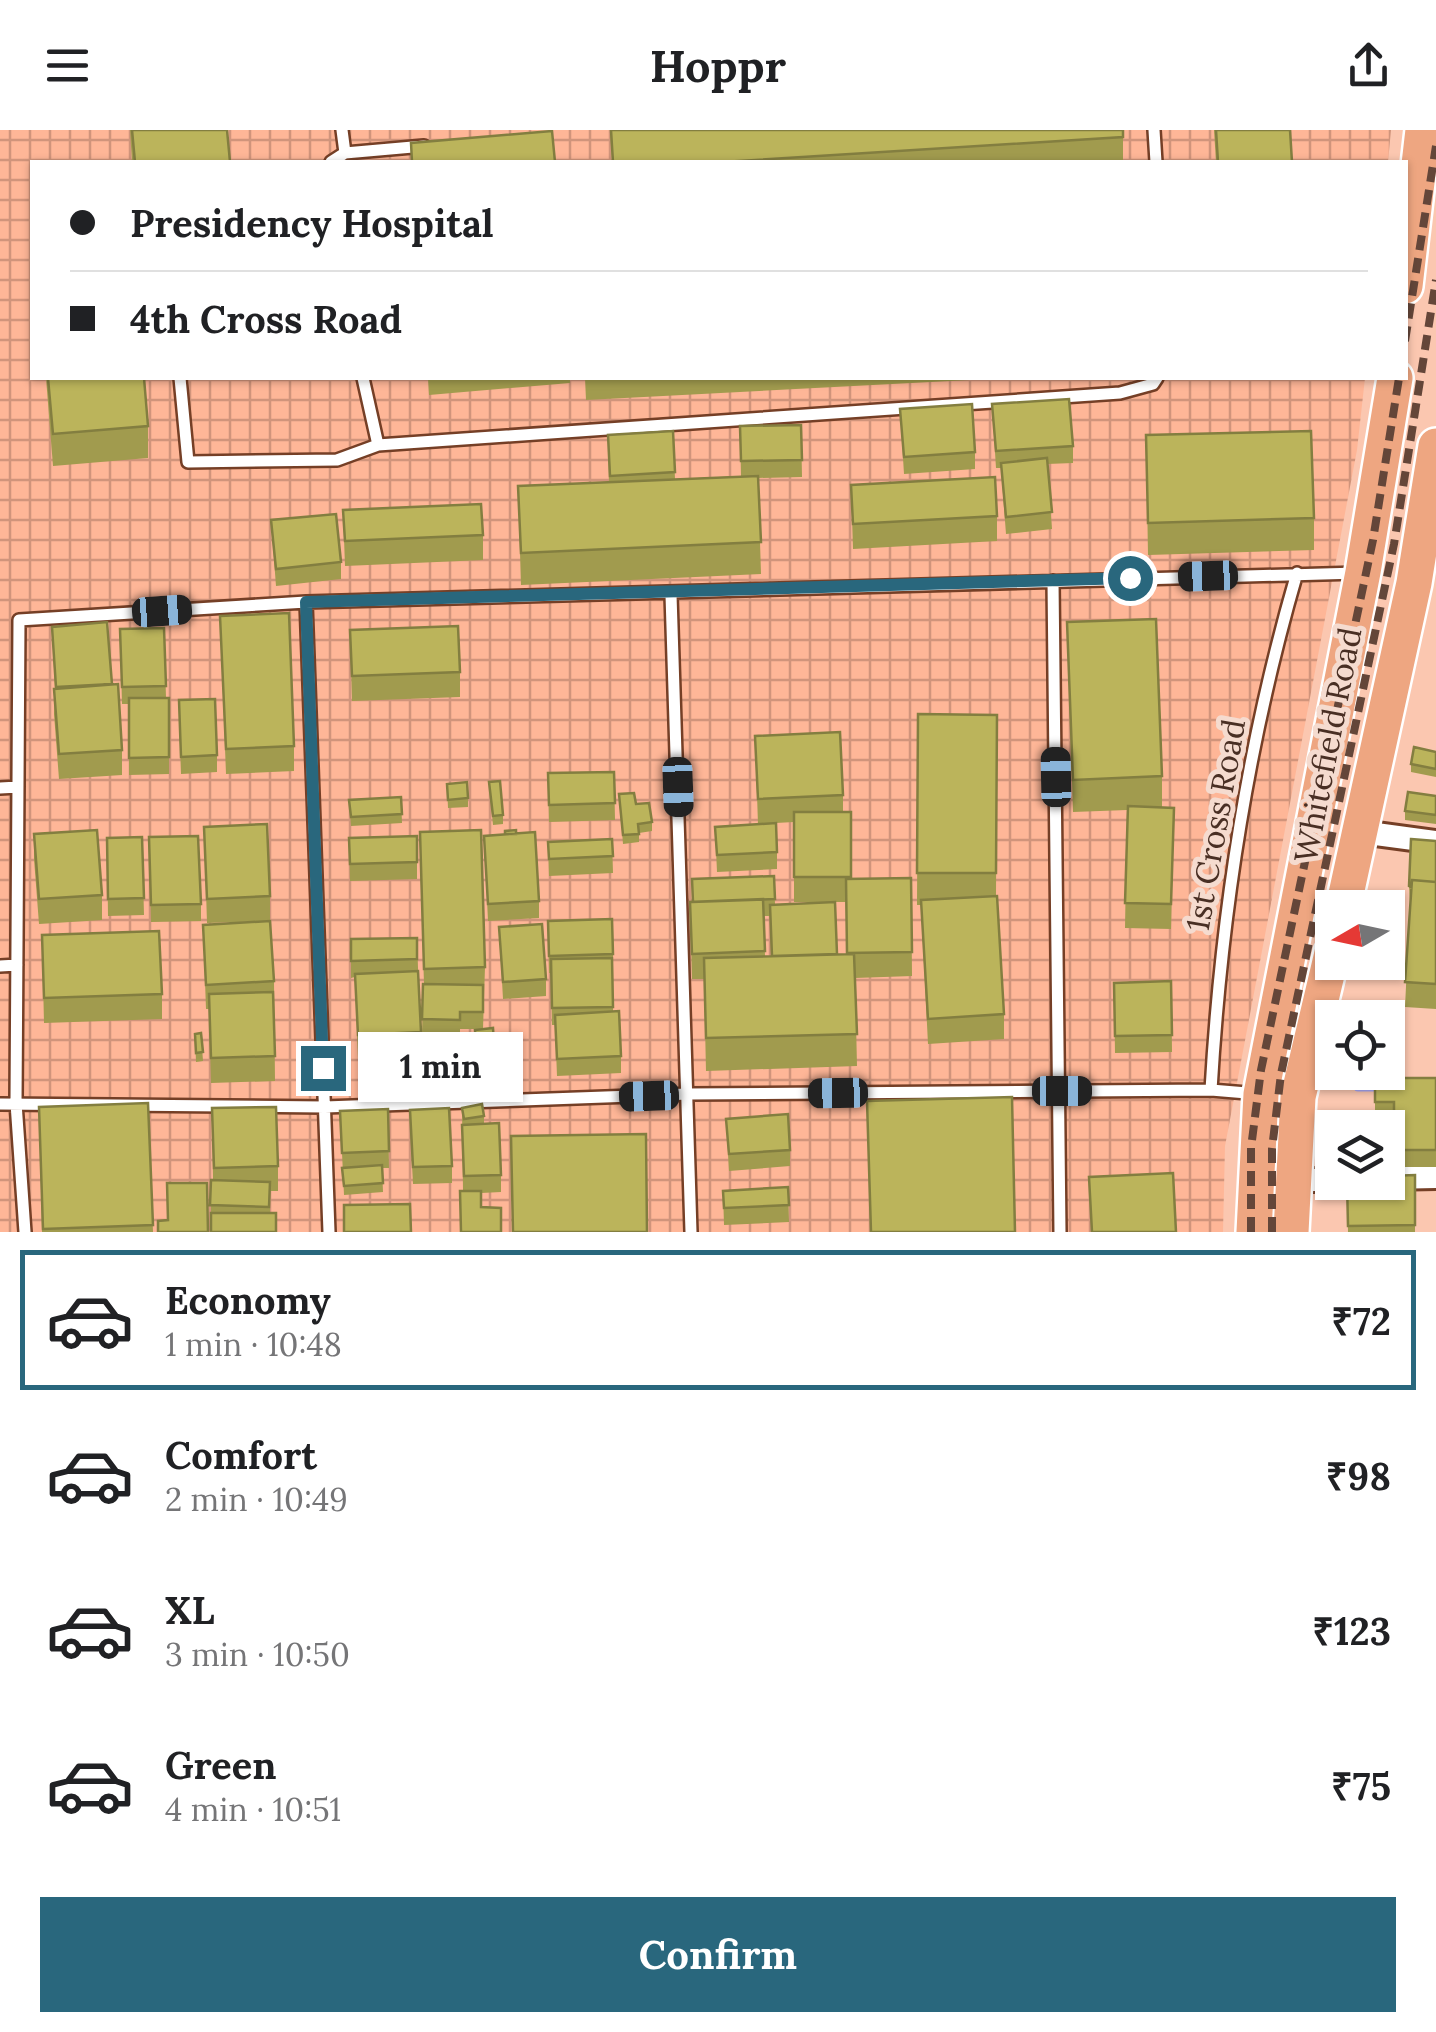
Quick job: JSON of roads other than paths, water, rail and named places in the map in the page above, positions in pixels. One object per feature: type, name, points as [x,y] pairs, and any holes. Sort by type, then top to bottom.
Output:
[{"type":"main road","points":[[1408,260],[1423,130]]},
{"type":"main road","name":"Whitefield Road","points":[[1254,1232],[1260,1094],[1362,572],[1394,380]]},
{"type":"main road","name":"Whitefield Road","points":[[1347,890],[1425,585],[1436,446]]},
{"type":"main road","points":[[1306,859],[1352,870]]},
{"type":"main road","points":[[1291,1232],[1298,1097],[1326,980]]},
{"type":"street","points":[[1361,832],[1436,842]]},
{"type":"street","points":[[1405,1178],[1436,1177]]},
{"type":"street","points":[[1293,1180],[1315,1180]]},
{"type":"lane","points":[[342,130],[345,153]]},
{"type":"lane","points":[[1154,130],[1156,160]]},
{"type":"lane","points":[[335,160],[345,153],[440,144]]},
{"type":"lane","points":[[180,380],[188,462],[337,460],[378,445],[1120,393],[1156,380]]},
{"type":"lane","points":[[363,380],[378,445]]},
{"type":"lane","points":[[25,1232],[16,1103],[19,620],[306,602],[671,595],[1362,572]]},
{"type":"lane","name":"1st Cross Road","points":[[1211,1090],[1216,992],[1239,835],[1274,653],[1297,573]]},
{"type":"lane","points":[[1053,581],[1062,1091],[1060,1232]]},
{"type":"lane","points":[[671,595],[691,1232]]},
{"type":"lane","points":[[306,602],[330,1232]]},
{"type":"lane","points":[[0,788],[18,787]]},
{"type":"lane","points":[[0,966],[17,965]]},
{"type":"lane","points":[[0,1104],[324,1108],[688,1094],[1211,1090],[1298,1097]]},
{"type":"railway","points":[[1408,322],[1436,146]]},
{"type":"railway","points":[[1272,1232],[1272,1149],[1281,1074],[1394,544],[1436,280]]},
{"type":"railway","points":[[1251,1232],[1251,1148],[1261,1070],[1373,540],[1399,380]]}]
